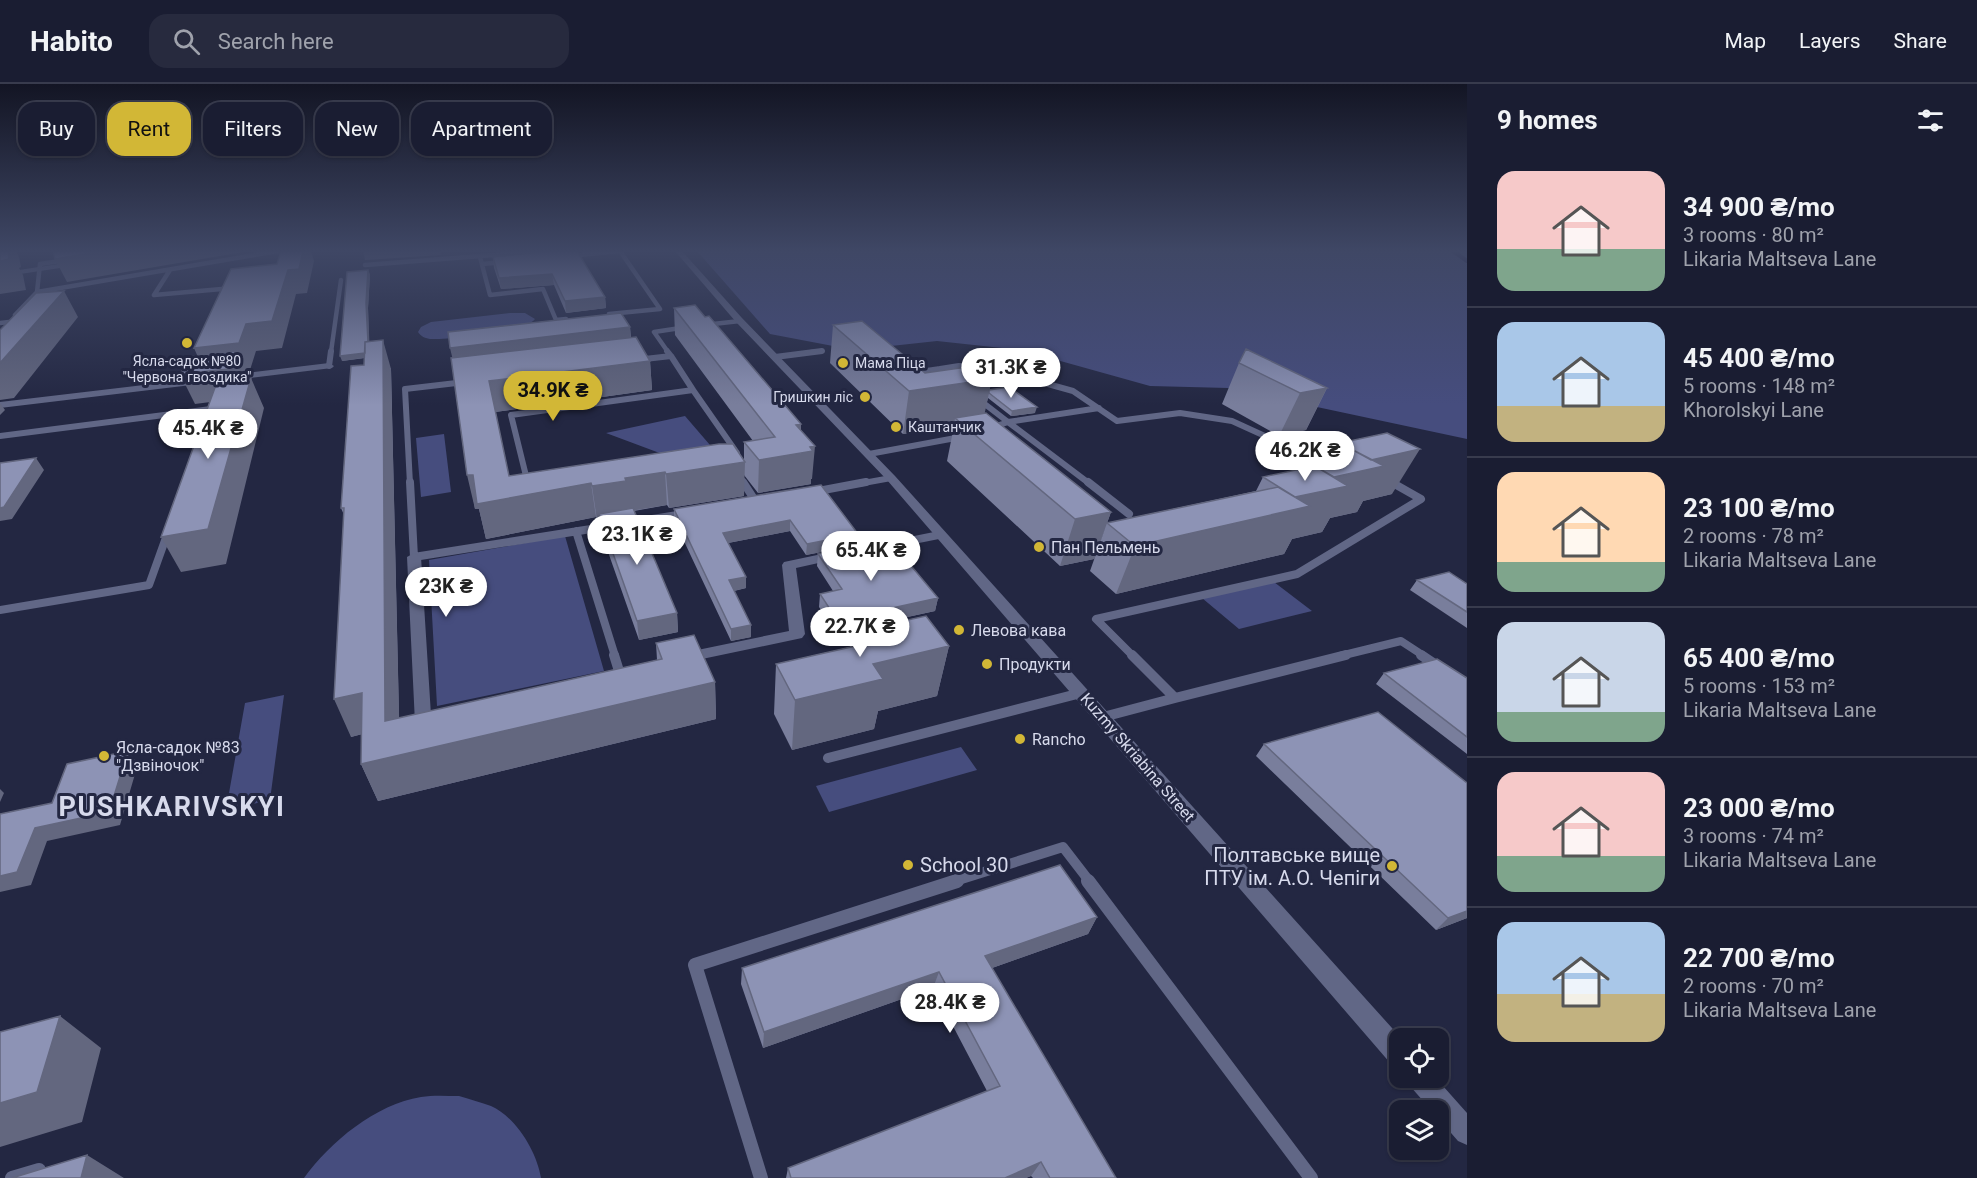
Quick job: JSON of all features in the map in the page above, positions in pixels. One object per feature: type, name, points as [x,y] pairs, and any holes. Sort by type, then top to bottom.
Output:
[{"type":"street","name":"Kuzmy Skriabina Street","points":[[723,302],[891,478],[1389,1043]]},
{"type":"street","points":[[0,405],[329,366]]},
{"type":"street","points":[[663,662],[797,634],[789,565],[939,535]]},
{"type":"street","points":[[414,557],[423,723],[445,718]]},
{"type":"street","points":[[1429,1088],[1467,1132]]},
{"type":"lane","points":[[9,322],[28,302]]},
{"type":"lane","points":[[329,366],[338,302]]},
{"type":"lane","points":[[548,302],[556,320],[578,318]]},
{"type":"lane","points":[[599,316],[660,309],[655,302]]},
{"type":"lane","points":[[0,323],[20,320]]},
{"type":"lane","points":[[729,461],[738,454],[654,332],[740,321]]},
{"type":"lane","points":[[775,357],[822,351]]},
{"type":"lane","points":[[625,361],[671,356]]},
{"type":"lane","points":[[905,374],[959,366],[998,370],[1073,391],[1117,421],[1180,413],[1232,421],[1311,459],[1333,464]]},
{"type":"lane","points":[[940,369],[958,383]]},
{"type":"lane","points":[[475,381],[405,389],[414,557],[689,513]]},
{"type":"lane","points":[[530,493],[511,415],[693,390]]},
{"type":"lane","points":[[969,393],[1129,514]]},
{"type":"lane","points":[[980,432],[1008,422],[1099,408]]},
{"type":"lane","points":[[0,436],[211,410],[203,431]]},
{"type":"lane","points":[[868,454],[970,436]]},
{"type":"lane","points":[[734,469],[756,502]]},
{"type":"lane","points":[[1175,698],[1096,619],[1297,574],[1421,498],[1378,475]]},
{"type":"lane","points":[[802,494],[891,478]]},
{"type":"lane","points":[[745,504],[768,500]]},
{"type":"lane","points":[[0,610],[149,585],[172,519]]},
{"type":"lane","points":[[576,531],[620,672]]},
{"type":"lane","points":[[1102,717],[1401,640],[1448,674]]},
{"type":"lane","points":[[828,758],[1081,693]]},
{"type":"lane","points":[[761,1178],[695,965],[1063,847],[1311,1178]]},
{"type":"lane","points":[[12,1178],[39,1170]]},
{"type":"shaded area","points":[[742,302],[1467,302],[1467,439],[1228,388],[1150,386],[1021,350],[937,341],[854,350],[770,334]]},
{"type":"shaded area","points":[[525,313],[535,319],[502,331],[452,338],[430,339],[418,332],[421,327],[431,322]]},
{"type":"shaded area","points":[[685,416],[716,452],[681,461],[606,433]]},
{"type":"shaded area","points":[[444,434],[451,492],[421,497],[416,438]]},
{"type":"shaded area","points":[[565,536],[604,671],[437,706],[429,560]]},
{"type":"shaded area","points":[[1274,582],[1312,611],[1239,629],[1202,598]]},
{"type":"shaded area","points":[[284,695],[270,800],[226,810],[245,703]]},
{"type":"shaded area","points":[[961,747],[977,770],[829,812],[816,786]]},
{"type":"shaded area","points":[[459,1096],[491,1106],[509,1118],[530,1147],[541,1178],[304,1178],[341,1138],[371,1116],[404,1101],[421,1097]]},
{"type":"building","points":[[27,302],[54,302],[0,363],[0,330]]},
{"type":"building","points":[[216,302],[278,302],[272,321],[246,324],[239,343],[194,348]]},
{"type":"building","points":[[344,302],[366,302],[368,342],[365,342],[365,353],[340,356]]},
{"type":"building","points":[[695,305],[705,317],[709,316],[801,424],[796,425],[815,446],[810,447],[813,451],[759,460],[744,442],[775,437],[674,308]]},
{"type":"building","points":[[621,313],[630,327],[450,348],[448,332]]},
{"type":"building","points":[[862,321],[925,373],[974,366],[992,379],[909,391],[833,325]]},
{"type":"building","points":[[636,337],[650,361],[489,381],[509,476],[719,444],[733,444],[745,462],[625,478],[626,481],[592,486],[591,483],[477,504],[473,475],[467,475],[451,358]]},
{"type":"building","points":[[383,340],[385,721],[662,659],[656,643],[694,635],[715,682],[361,764],[362,693],[334,699],[344,508],[341,508],[351,366],[364,365],[365,342]]},
{"type":"building","points":[[1246,349],[1327,388],[1300,393],[1239,363]]},
{"type":"building","points":[[235,351],[228,369],[180,374],[189,357]]},
{"type":"building","points":[[251,378],[208,529],[161,537],[217,382]]},
{"type":"building","points":[[1009,387],[1037,407],[1012,411],[989,393],[989,390]]},
{"type":"building","points":[[986,413],[1111,512],[1075,519],[955,418]]},
{"type":"building","points":[[1387,433],[1420,449],[1371,460],[1340,443]]},
{"type":"building","points":[[1353,450],[1384,466],[1334,477],[1304,460]]},
{"type":"building","points":[[36,458],[4,507],[0,508],[0,463]]},
{"type":"building","points":[[1315,466],[1348,486],[1295,497],[1263,477]]},
{"type":"building","points":[[821,485],[858,534],[807,544],[790,520],[723,533],[746,577],[729,580],[751,625],[731,629],[674,509]]},
{"type":"building","points":[[1278,487],[1310,506],[1135,546],[1107,523]]},
{"type":"building","points":[[633,508],[677,613],[637,621],[599,514]]},
{"type":"building","points":[[892,543],[938,598],[860,615],[866,624],[843,629],[820,594],[842,589],[818,554],[867,544],[870,547]]},
{"type":"building","points":[[1449,572],[1467,584],[1467,612],[1417,580]]},
{"type":"building","points":[[926,616],[949,646],[873,664],[883,679],[795,700],[776,664],[860,645],[852,632]]},
{"type":"building","points":[[1437,659],[1467,678],[1467,737],[1384,673]]},
{"type":"building","points":[[1378,712],[1467,783],[1467,911],[1448,918],[1264,744]]},
{"type":"building","points":[[128,751],[109,812],[35,828],[17,872],[0,876],[0,814],[52,803],[67,764]]},
{"type":"building","points":[[1060,865],[1097,917],[985,956],[1116,1178],[1050,1178],[1041,1162],[1005,1178],[791,1178],[788,1168],[1000,1086],[939,972],[764,1032],[742,968]]},
{"type":"building","points":[[60,1016],[37,1092],[0,1103],[0,1032]]},
{"type":"building","points":[[87,1155],[81,1178],[12,1178]]},
{"type":"place","name":"Ясла-садок №80 \"Червона гвоздика\"","points":[[187,343]]},
{"type":"place","name":"Мама Піца","points":[[843,363]]},
{"type":"place","name":"Гришкин ліс","points":[[865,397]]},
{"type":"place","name":"Каштанчик","points":[[896,427]]},
{"type":"place","name":"Пан Пельмень","points":[[1039,547]]},
{"type":"place","name":"Левова кава","points":[[959,630]]},
{"type":"place","name":"Продукти","points":[[987,664]]},
{"type":"place","name":"Rancho","points":[[1020,739]]},
{"type":"place","name":"Ясла-садок №83 \"Дзвіночок\"","points":[[104,756]]},
{"type":"place","name":"School 30","points":[[908,865]]},
{"type":"place","name":"Полтавське вище ПТУ ім. А.О. Чепіги","points":[[1392,866]]},
{"type":"district","name":"PUSHKARIVSKYI","points":[[172,807]]}]
